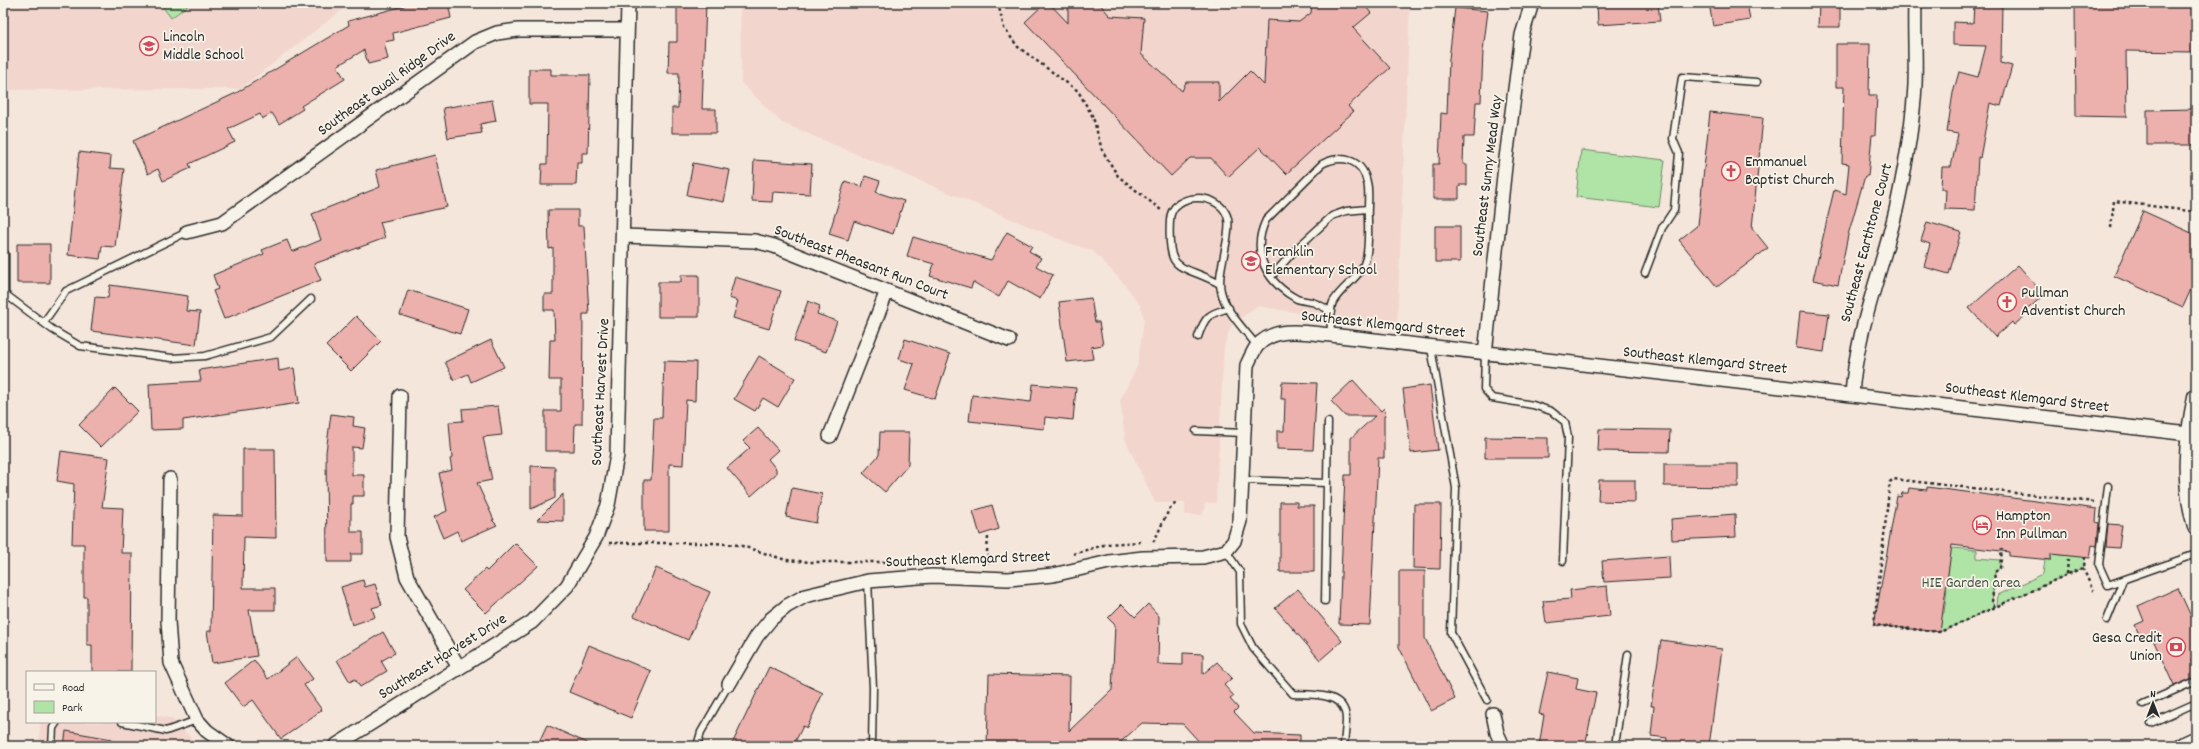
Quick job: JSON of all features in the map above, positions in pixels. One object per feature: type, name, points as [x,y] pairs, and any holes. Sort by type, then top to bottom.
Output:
[{"type":"street","name":"Southeast Harvest Drive","points":[[335,746],[532,622],[567,586],[596,537],[608,505],[617,455],[624,236],[628,3]]},
{"type":"street","name":"Southeast Sunny Mead Way","points":[[1485,354],[1505,166],[1522,35],[1532,3]]},
{"type":"street","name":"Southeast Earthtone Court","points":[[1852,395],[1853,370],[1862,325],[1886,249],[1898,202],[1909,144],[1915,84],[1915,3]]},
{"type":"street","name":"Southeast Quail Ridge Drive","points":[[187,232],[222,223],[475,42],[497,33],[518,30],[627,30]]},
{"type":"street","name":"Southeast Pheasant Run Court","points":[[624,236],[754,240],[774,246],[1009,340]]},
{"type":"street","points":[[830,436],[887,291]]},
{"type":"street","name":"Southeast Klemgard Street","points":[[729,684],[757,636],[771,619],[787,606],[806,596],[868,581],[932,576],[994,578],[1053,575],[1109,562],[1143,558],[1203,557],[1226,551],[1234,542],[1240,521],[1247,365],[1257,346],[1274,334],[1295,331],[1431,348],[2188,434]]},
{"type":"street","points":[[400,396],[397,537],[407,577],[459,668]]},
{"type":"street","points":[[2196,397],[2188,434],[2188,492],[2196,526]]},
{"type":"street","points":[[170,479],[168,621],[171,663],[197,720],[207,731],[228,746]]},
{"type":"street","points":[[1493,714],[1497,733],[1503,746]]},
{"type":"lane","points":[[1645,273],[1662,228],[1674,210],[1680,153],[1673,139],[1682,77],[1757,82]]},
{"type":"lane","points":[[1331,335],[1332,312],[1332,303],[1362,269],[1366,258],[1368,209],[1367,183],[1357,163],[1334,158],[1322,164],[1266,220],[1261,231],[1259,242],[1260,256],[1271,277],[1286,292],[1299,300],[1312,302],[1332,312]]},
{"type":"lane","points":[[1220,284],[1178,265],[1172,260],[1169,243],[1170,217],[1182,201],[1195,198],[1207,198],[1224,209],[1228,219],[1220,284],[1221,291],[1229,308],[1257,346]]},
{"type":"lane","points":[[1271,277],[1295,250],[1332,216],[1346,211],[1368,209]]},
{"type":"lane","points":[[44,322],[66,291],[187,232]]},
{"type":"lane","points":[[5,254],[5,294],[80,346],[172,358],[205,356],[271,337],[311,299]]},
{"type":"lane","points":[[1198,337],[1204,318],[1213,312],[1229,308]]},
{"type":"lane","points":[[1431,348],[1456,488],[1451,633],[1487,700]]},
{"type":"lane","points":[[1485,354],[1484,389],[1492,398],[1533,405],[1551,411],[1565,422],[1568,437],[1563,561]]},
{"type":"lane","points":[[1325,602],[1328,422]]},
{"type":"lane","points":[[1196,431],[1244,433]]},
{"type":"lane","points":[[1242,480],[1326,483]]},
{"type":"lane","points":[[2108,486],[2099,565],[2108,585],[2196,554]]},
{"type":"lane","points":[[1226,551],[1240,572],[1241,624],[1253,648],[1293,694],[1328,697],[1340,702],[1346,713],[1344,746]]},
{"type":"lane","points":[[2108,620],[2122,580]]},
{"type":"lane","points":[[868,581],[873,688],[872,746]]},
{"type":"lane","points":[[1615,746],[1628,654]]},
{"type":"lane","points":[[2143,704],[2196,681]]},
{"type":"lane","points":[[697,746],[701,732],[729,684]]},
{"type":"lane","points":[[2151,723],[2196,703]]},
{"type":"lane","points":[[127,723],[166,731],[197,720]]},
{"type":"lane","points":[[52,746],[53,728],[56,723]]},
{"type":"lane","points":[[2176,746],[2183,740],[2196,734]]},
{"type":"path","points":[[998,3],[1004,28],[1018,47],[1078,91],[1093,117],[1102,150],[1118,176],[1162,211]]},
{"type":"path","points":[[2111,228],[2114,201],[2196,212]]},
{"type":"path","points":[[2083,568],[1940,632],[1874,625],[1891,480],[1896,478],[2094,501],[2093,509]]},
{"type":"path","points":[[1153,542],[1162,528],[1170,508],[1176,503]]},
{"type":"path","points":[[596,537],[608,543],[715,543],[740,545],[786,560],[812,562],[915,562]]},
{"type":"path","points":[[988,537],[987,552],[994,578]]},
{"type":"path","points":[[1072,554],[1107,544],[1160,542]]},
{"type":"path","points":[[1995,607],[1992,602],[1995,572],[2000,568],[2002,549]]},
{"type":"path","points":[[2067,575],[2068,556]]},
{"type":"path","points":[[2085,557],[2083,568],[2093,591]]},
{"type":"path","points":[[985,564],[998,564]]},
{"type":"shaded area","name":"Lincoln Middle School","points":[[3,3],[351,3],[240,89],[3,90]]},
{"type":"shaded area","name":"Franklin Elementary School","points":[[740,3],[1410,3],[1397,330],[1257,306],[1231,326],[1224,347],[1216,503],[1205,503],[1203,515],[1185,515],[1185,503],[1155,503],[1125,439],[1120,400],[1137,366],[1144,320],[1141,307],[1126,286],[1093,251],[1071,244],[782,123],[741,83]]},
{"type":"shaded area","points":[[156,715],[171,718],[199,746],[39,746],[40,723],[156,723]]},
{"type":"green space","points":[[160,3],[191,3],[171,18]]},
{"type":"green space","points":[[1581,150],[1665,160],[1659,207],[1576,197]]},
{"type":"green space","name":"HIE Garden area","points":[[1952,548],[1977,550],[1977,558],[2000,560],[2000,568],[1995,572],[1992,602],[1995,607],[1940,632],[1941,613],[1944,613],[1947,589],[1944,588],[1945,583],[1947,583],[1949,564],[1948,551]]},
{"type":"green space","points":[[2051,554],[2085,557],[2084,567],[1997,606],[1998,595],[2043,574],[2045,560],[2051,560]]},
{"type":"building","points":[[403,3],[448,3],[451,18],[393,33],[394,40],[384,42],[388,59],[368,64],[364,50],[337,66],[345,79],[301,106],[303,109],[279,124],[272,113],[262,119],[260,114],[228,129],[235,142],[189,164],[191,168],[163,181],[158,169],[148,174],[133,141],[236,93],[349,25],[348,21],[404,6]]},
{"type":"building","points":[[677,3],[706,3],[702,109],[716,109],[716,133],[672,133],[672,108],[678,108],[679,73],[668,73],[669,42],[677,42]]},
{"type":"building","points":[[1045,3],[1049,3],[1068,23],[1068,3],[1099,3],[1110,16],[1144,18],[1141,54],[1182,91],[1186,82],[1219,82],[1219,102],[1250,71],[1264,85],[1267,20],[1299,22],[1311,13],[1312,3],[1366,3],[1366,7],[1371,13],[1353,28],[1390,68],[1348,106],[1353,112],[1286,174],[1260,147],[1228,177],[1211,158],[1190,158],[1171,176],[1025,22]]},
{"type":"building","points":[[1597,3],[1658,3],[1660,21],[1598,25]]},
{"type":"building","points":[[1709,3],[1747,3],[1750,20],[1713,26]]},
{"type":"building","points":[[1819,3],[1840,3],[1840,27],[1818,27]]},
{"type":"building","points":[[1974,3],[2002,3],[2001,63],[2012,66],[2001,106],[1990,103],[1980,158],[1978,157],[1975,210],[1945,209],[1946,189],[1941,189],[1942,167],[1951,167],[1958,134],[1947,132],[1953,93],[1959,72],[1978,77],[1986,46],[1953,45],[1953,22],[1973,23]]},
{"type":"building","points":[[2075,3],[2193,3],[2193,52],[2126,51],[2127,117],[2076,116]]},
{"type":"building","points":[[1455,8],[1488,11],[1483,51],[1481,102],[1476,102],[1474,137],[1464,137],[1463,164],[1467,164],[1467,185],[1459,185],[1459,199],[1433,199],[1433,164],[1439,164],[1441,113],[1447,114],[1449,59]]},
{"type":"building","points":[[1836,44],[1870,44],[1869,95],[1877,95],[1875,135],[1872,135],[1868,176],[1865,176],[1848,235],[1838,285],[1813,280],[1834,190],[1846,194],[1849,164],[1842,163],[1844,87],[1836,87]]},
{"type":"building","points":[[529,69],[551,69],[551,75],[590,75],[588,153],[582,153],[582,163],[577,163],[576,185],[541,185],[542,164],[547,164],[548,104],[529,104]]},
{"type":"building","points":[[492,100],[496,121],[480,124],[482,133],[448,138],[443,108]]},
{"type":"building","points":[[2196,109],[2196,145],[2147,145],[2147,110]]},
{"type":"building","name":"Emmanuel Baptist Church","points":[[1710,112],[1763,118],[1752,228],[1768,248],[1717,287],[1679,240],[1698,225]]},
{"type":"building","points":[[79,152],[111,156],[110,168],[124,169],[115,247],[102,246],[100,259],[68,255]]},
{"type":"building","points":[[435,155],[447,207],[380,222],[385,238],[314,264],[321,280],[224,319],[213,291],[218,289],[213,275],[264,254],[262,250],[287,240],[292,252],[321,240],[312,214],[380,187],[376,170]]},
{"type":"building","points":[[754,160],[812,164],[810,194],[773,192],[772,202],[752,201]]},
{"type":"building","points":[[693,163],[730,170],[724,202],[687,195]]},
{"type":"building","points":[[865,176],[880,181],[876,192],[904,201],[893,234],[854,221],[848,240],[829,234],[845,181],[862,187]]},
{"type":"building","points":[[548,210],[578,210],[578,226],[584,226],[589,314],[583,314],[582,424],[575,424],[574,451],[545,451],[545,411],[561,411],[561,380],[549,380],[550,340],[555,340],[554,310],[544,310],[544,294],[553,294],[553,248],[549,249]]},
{"type":"building","points":[[2143,211],[2196,235],[2196,278],[2183,307],[2114,276]]},
{"type":"building","points":[[1927,222],[1961,232],[1949,274],[1924,267],[1930,244],[1921,241]]},
{"type":"building","points":[[1435,226],[1460,226],[1460,262],[1435,262]]},
{"type":"building","points":[[1007,232],[1032,246],[1029,251],[1041,258],[1036,266],[1053,275],[1040,299],[1008,281],[999,297],[973,282],[971,288],[930,276],[934,264],[907,256],[913,237],[991,260]]},
{"type":"building","points":[[17,244],[50,244],[50,283],[17,283]]},
{"type":"building","name":"Pullman Adventist Church","points":[[2018,265],[2044,295],[2022,314],[2024,317],[2014,325],[2012,322],[1995,337],[1969,308]]},
{"type":"building","points":[[681,275],[699,275],[699,317],[658,317],[658,282],[681,282]]},
{"type":"building","points":[[735,277],[781,291],[769,329],[733,318],[738,301],[729,298]]},
{"type":"building","points":[[110,285],[188,296],[186,311],[200,312],[196,345],[91,331],[95,297],[108,298]]},
{"type":"building","points":[[408,290],[468,309],[460,334],[400,315]]},
{"type":"building","points":[[1091,298],[1095,322],[1099,322],[1103,345],[1091,347],[1093,359],[1067,362],[1059,302]]},
{"type":"building","points":[[808,301],[820,306],[817,314],[837,321],[826,352],[794,341]]},
{"type":"building","points":[[1800,311],[1829,314],[1824,352],[1796,348]]},
{"type":"building","points":[[356,316],[381,341],[351,371],[326,346]]},
{"type":"building","points":[[905,339],[950,354],[935,399],[905,390],[914,364],[899,359]]},
{"type":"building","points":[[491,340],[504,367],[471,382],[468,374],[454,380],[445,362]]},
{"type":"building","points":[[759,356],[795,378],[778,407],[763,398],[755,411],[734,399]]},
{"type":"building","points":[[278,358],[279,371],[294,368],[299,403],[183,420],[183,429],[151,430],[149,384],[201,381],[199,370]]},
{"type":"building","points":[[664,361],[696,362],[695,401],[686,400],[683,465],[669,464],[669,531],[644,531],[644,480],[651,480],[654,418],[662,418]]},
{"type":"building","points":[[1353,380],[1381,411],[1384,408],[1386,416],[1384,416],[1384,458],[1378,458],[1370,625],[1339,624],[1345,475],[1351,475],[1351,438],[1375,416],[1345,416],[1331,401]]},
{"type":"building","points":[[1282,382],[1317,383],[1313,450],[1277,449],[1277,431],[1284,431],[1285,399],[1281,399]]},
{"type":"building","points":[[1033,384],[1076,388],[1073,420],[1045,417],[1044,429],[969,421],[972,395],[1031,402]]},
{"type":"building","points":[[1430,385],[1438,450],[1411,453],[1403,389]]},
{"type":"building","points":[[115,388],[138,411],[101,447],[79,425]]},
{"type":"building","points":[[498,406],[502,435],[483,437],[492,480],[477,483],[494,520],[492,520],[497,525],[461,541],[457,531],[443,538],[434,517],[447,511],[439,473],[452,470],[450,459],[452,458],[449,422],[463,421],[462,409]]},
{"type":"building","points":[[331,414],[354,417],[353,426],[365,428],[362,448],[352,447],[352,475],[364,475],[364,496],[353,496],[353,504],[351,504],[351,532],[363,532],[363,554],[351,554],[351,562],[327,562],[326,452]]},
{"type":"building","points":[[758,428],[778,450],[768,459],[776,469],[776,474],[751,496],[727,468],[750,448],[743,441]]},
{"type":"building","points":[[1599,429],[1670,430],[1669,452],[1598,451]]},
{"type":"building","points":[[880,432],[909,432],[908,465],[885,492],[863,473],[879,455]]},
{"type":"building","points":[[1485,437],[1548,438],[1548,458],[1485,458]]},
{"type":"building","points":[[243,449],[275,449],[276,538],[244,537],[243,588],[275,588],[275,610],[249,610],[257,656],[212,663],[207,631],[211,631],[213,515],[243,516]]},
{"type":"building","points":[[61,451],[109,458],[102,507],[123,508],[121,553],[132,553],[131,671],[92,671],[92,645],[87,645],[87,597],[84,597],[84,544],[72,544],[74,484],[57,481]]},
{"type":"building","points":[[1664,464],[1738,464],[1738,487],[1664,486]]},
{"type":"building","points":[[531,466],[555,467],[555,498],[531,509]]},
{"type":"building","points":[[1599,480],[1635,480],[1635,502],[1598,501]]},
{"type":"building","points":[[1927,487],[2097,509],[2096,522],[2099,523],[2097,546],[2092,545],[2090,558],[2051,554],[2051,560],[2009,556],[2009,552],[1952,545],[1940,632],[1874,625],[1897,496],[1901,497],[1902,493],[1908,493],[1909,488],[1927,490]]},
{"type":"building","points":[[792,488],[822,494],[816,523],[786,517]]},
{"type":"building","points":[[563,494],[563,521],[537,520]]},
{"type":"building","points":[[1280,502],[1297,502],[1297,506],[1314,506],[1314,572],[1280,572]]},
{"type":"building","points":[[1414,504],[1441,504],[1440,569],[1413,568]]},
{"type":"building","points":[[992,505],[999,529],[980,535],[973,511]]},
{"type":"building","points":[[1735,514],[1736,537],[1672,540],[1671,519]]},
{"type":"building","points":[[2108,524],[2122,525],[2119,548],[2106,547]]},
{"type":"building","points":[[515,543],[538,566],[486,613],[463,590],[485,569],[487,571]]},
{"type":"building","points":[[1669,556],[1670,578],[1604,582],[1602,561]]},
{"type":"building","points":[[656,568],[710,592],[688,640],[634,616]]},
{"type":"building","points":[[1399,571],[1425,571],[1425,638],[1455,699],[1431,711],[1399,647]]},
{"type":"building","points":[[363,580],[365,587],[375,584],[382,605],[372,608],[375,617],[352,625],[341,587]]},
{"type":"building","points":[[1607,586],[1610,616],[1546,623],[1543,601],[1571,599],[1570,590]]},
{"type":"building","name":"Gesa Credit Union","points":[[2178,588],[2196,627],[2196,658],[2191,660],[2196,677],[2174,686],[2150,633],[2140,637],[2135,625],[2144,621],[2138,606]]},
{"type":"building","points":[[1298,589],[1342,641],[1320,660],[1275,608]]},
{"type":"building","points":[[1122,604],[1135,617],[1148,604],[1159,616],[1158,664],[1183,665],[1183,653],[1203,654],[1203,674],[1217,662],[1232,678],[1224,685],[1234,696],[1230,699],[1238,708],[1234,712],[1254,733],[1300,735],[1300,746],[1203,746],[1183,724],[1142,723],[1116,746],[987,746],[989,674],[1070,676],[1069,731],[1112,690],[1115,625],[1108,618]]},
{"type":"building","points":[[383,632],[395,653],[381,661],[387,671],[360,687],[355,679],[350,682],[337,660]]},
{"type":"building","points":[[1661,640],[1722,649],[1709,746],[1666,746],[1667,738],[1651,736],[1654,706],[1651,706]]},
{"type":"building","points":[[589,645],[651,671],[631,718],[569,692]]},
{"type":"building","points":[[297,657],[313,679],[304,685],[322,710],[281,739],[253,700],[243,707],[225,683],[254,660],[268,679]]},
{"type":"building","points":[[769,667],[823,693],[807,728],[803,726],[793,746],[731,746]]},
{"type":"building","points":[[1548,672],[1578,678],[1576,689],[1596,693],[1585,746],[1539,746],[1544,715],[1539,714]]},
{"type":"building","points":[[547,725],[594,746],[537,746]]},
{"type":"building","points":[[66,731],[112,739],[111,746],[64,746]]},
{"type":"place","name":"Lincoln Middle School","points":[[149,46]]},
{"type":"place","name":"Emmanuel Baptist Church","points":[[1731,171]]},
{"type":"place","name":"Franklin Elementary School","points":[[1251,261]]},
{"type":"place","name":"Pullman Adventist Church","points":[[2007,302]]},
{"type":"place","name":"Hampton Inn Pullman","points":[[1982,525]]},
{"type":"place","name":"Gesa Credit Union","points":[[2176,647]]}]
